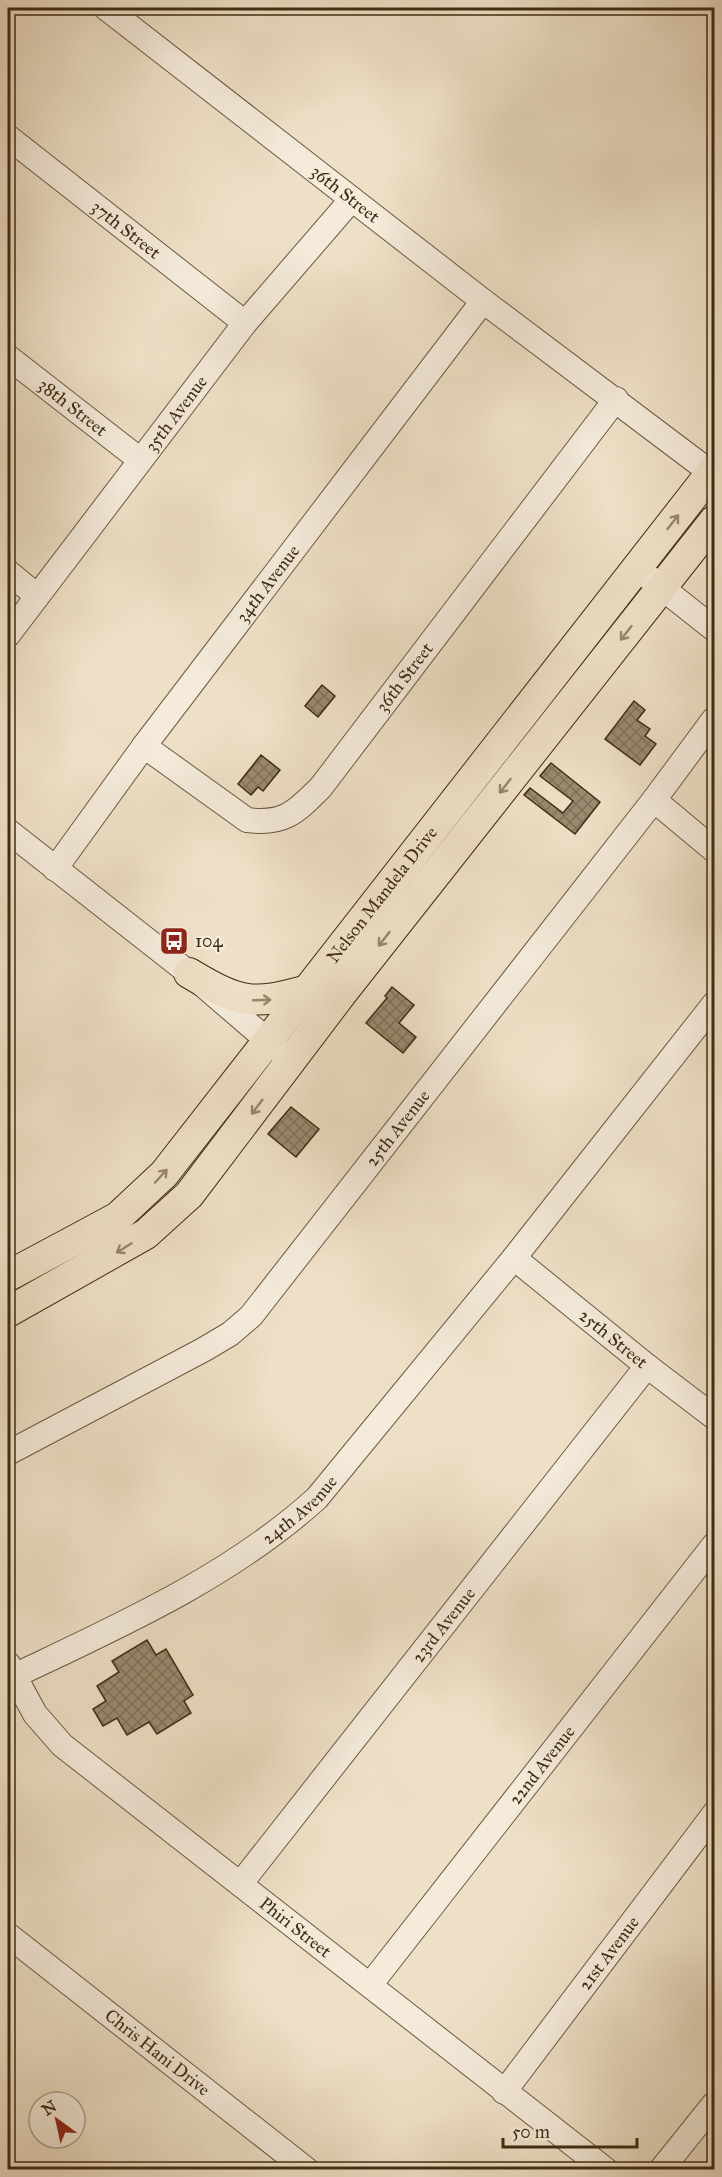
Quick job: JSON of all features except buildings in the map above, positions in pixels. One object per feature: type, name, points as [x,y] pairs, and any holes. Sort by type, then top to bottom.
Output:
[{"type":"main road","name":"Nelson Mandela Drive","points":[[8,1276],[118,1217],[164,1174],[713,472]]},
{"type":"main road","name":"Nelson Mandela Drive","points":[[8,1312],[111,1255],[170,1214],[203,1178],[342,993],[714,521]]},
{"type":"main road","points":[[189,973],[218,990],[244,1000],[269,1000],[308,990]]},
{"type":"street","name":"36th Street","points":[[106,8],[483,301],[713,472]]},
{"type":"street","name":"37th Street","points":[[8,137],[245,323]]},
{"type":"street","name":"35th Avenue","points":[[8,635],[139,459],[245,323],[352,199]]},
{"type":"street","name":"34th Avenue","points":[[55,869],[144,746],[483,301]]},
{"type":"street","name":"38th Street","points":[[8,357],[139,459]]},
{"type":"street","name":"36th Street","points":[[144,746],[247,820],[265,822],[280,820],[297,811],[321,787],[615,399]]},
{"type":"street","points":[[637,568],[714,629]]},
{"type":"street","points":[[8,572],[37,596]]},
{"type":"street","name":"25th Avenue","points":[[8,1453],[203,1350],[230,1334],[251,1316],[654,800],[714,719]]},
{"type":"street","points":[[654,800],[714,850]]},
{"type":"street","points":[[8,831],[189,973],[292,1061]]},
{"type":"street","name":"24th Avenue","points":[[11,1670],[113,1629],[188,1588],[249,1552],[294,1519],[317,1498],[514,1258],[714,1004]]},
{"type":"street","name":"25th Street","points":[[514,1258],[714,1417]]},
{"type":"street","name":"23rd Avenue","points":[[241,1883],[647,1366]]},
{"type":"street","name":"22nd Avenue","points":[[370,1985],[714,1545]]},
{"type":"street","name":"Phiri Street","points":[[11,1670],[35,1714],[62,1745],[241,1883],[504,2092],[606,2169]]},
{"type":"street","name":"21st Avenue","points":[[504,2092],[714,1814]]},
{"type":"street","name":"Chris Hani Drive","points":[[8,1935],[307,2169]]},
{"type":"street","points":[[661,2169],[714,2104]]},
{"type":"place","name":"104","points":[[174,941]]}]
